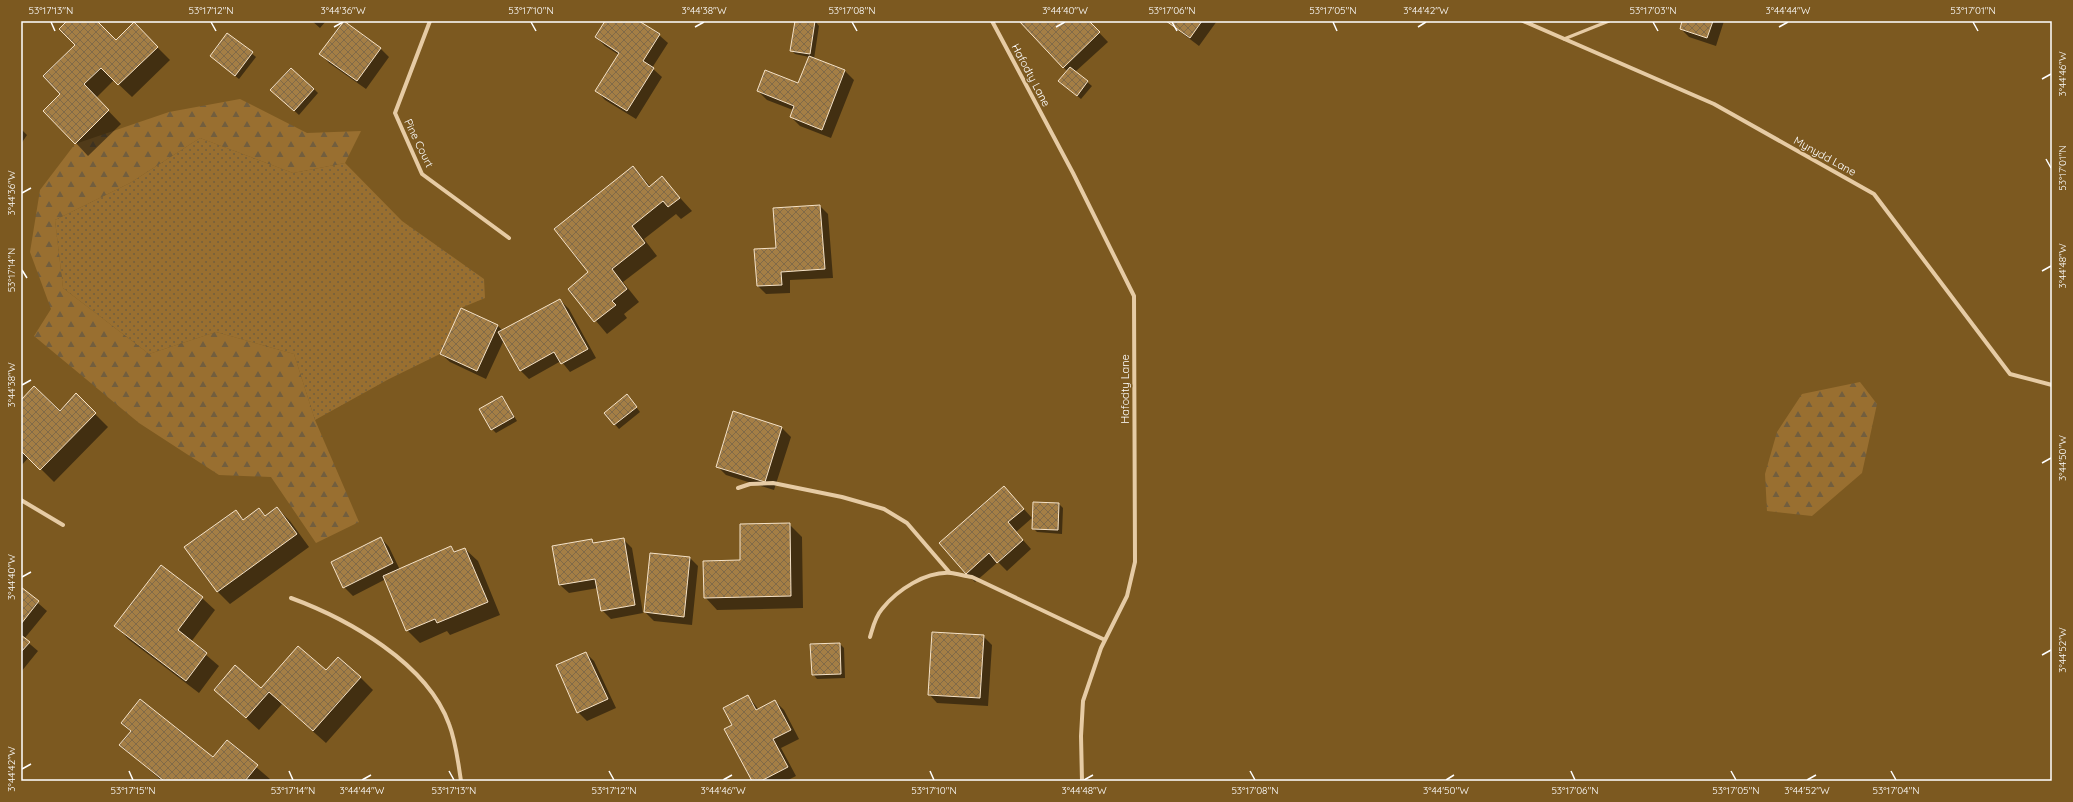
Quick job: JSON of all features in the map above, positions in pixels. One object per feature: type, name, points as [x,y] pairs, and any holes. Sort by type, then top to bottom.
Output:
[{"type":"street","name":"Pine Court","points":[[430,21],[395,113],[422,174],[510,238]]},
{"type":"street","name":"Hafodty Lane","points":[[992,21],[1073,173],[1134,296],[1135,562],[1126,596],[1105,640],[1083,701],[1081,736],[1082,781]]},
{"type":"street","name":"Mynydd Lane","points":[[1523,21],[1714,104],[1874,194],[2010,374],[2052,385]]},
{"type":"street","points":[[738,488],[750,484],[773,483],[842,497],[884,509],[907,523],[950,573]]},
{"type":"street","points":[[21,500],[63,525]]},
{"type":"street","points":[[870,637],[874,622],[882,608],[897,595],[915,582],[931,575],[950,573],[972,578],[1105,640]]},
{"type":"street","points":[[291,598],[321,609],[362,631],[386,649],[426,686],[449,723],[461,781]]},
{"type":"lane","points":[[1564,39],[1609,21]]},
{"type":"green space","points":[[240,99],[307,133],[361,131],[345,163],[293,173],[200,138],[130,183],[55,220],[63,288],[149,354],[216,332],[294,354],[315,420],[359,522],[316,543],[271,477],[219,475],[139,423],[34,336],[51,309],[30,252],[40,190],[75,144],[169,112]]},
{"type":"green space","points":[[200,138],[293,173],[345,163],[402,221],[484,279],[485,298],[461,308],[440,354],[389,379],[315,420],[294,354],[216,332],[149,354],[63,288],[55,220],[130,183]]},
{"type":"green space","points":[[1860,382],[1877,404],[1862,473],[1812,516],[1767,511],[1765,474],[1777,432],[1802,394]]},
{"type":"building","points":[[67,21],[97,21],[116,40],[134,22],[158,47],[118,85],[101,68],[84,84],[109,110],[75,144],[43,111],[60,94],[43,76],[75,45],[59,29]]},
{"type":"building","points":[[344,21],[381,48],[357,81],[319,54]]},
{"type":"building","points":[[605,21],[639,21],[660,34],[643,61],[654,68],[627,111],[595,91],[619,53],[595,37]]},
{"type":"building","points":[[795,21],[815,21],[810,54],[790,51]]},
{"type":"building","points":[[1019,21],[1089,21],[1100,32],[1063,68]]},
{"type":"building","points":[[1166,21],[1202,21],[1190,38]]},
{"type":"building","points":[[1682,21],[1713,21],[1707,38],[1680,29]]},
{"type":"building","points":[[227,33],[253,52],[235,76],[210,56]]},
{"type":"building","points":[[809,56],[845,70],[822,130],[790,117],[794,106],[757,91],[765,70],[798,83]]},
{"type":"building","points":[[1070,67],[1088,81],[1077,96],[1058,81]]},
{"type":"building","points":[[291,68],[314,89],[294,111],[270,90]]},
{"type":"building","points":[[633,166],[649,187],[662,176],[680,198],[668,207],[663,201],[632,226],[645,243],[612,269],[627,289],[612,301],[616,305],[594,322],[568,289],[588,272],[554,229]]},
{"type":"building","points":[[820,205],[825,269],[781,272],[782,285],[757,286],[754,249],[776,248],[773,208]]},
{"type":"building","points":[[560,299],[588,349],[561,364],[554,352],[520,371],[498,332]]},
{"type":"building","points":[[461,308],[498,325],[477,371],[440,354]]},
{"type":"building","points":[[34,386],[60,411],[76,393],[96,413],[40,470],[21,451],[21,400]]},
{"type":"building","points":[[627,394],[637,407],[614,425],[604,413]]},
{"type":"building","points":[[502,396],[514,417],[491,430],[479,409]]},
{"type":"building","points":[[733,411],[782,427],[765,482],[716,467]]},
{"type":"building","points":[[1004,486],[1024,509],[1008,522],[1023,540],[997,563],[989,553],[966,574],[939,543]]},
{"type":"building","points":[[1033,502],[1059,503],[1058,530],[1032,529]]},
{"type":"building","points":[[277,507],[297,534],[217,592],[184,547],[236,510],[243,520],[259,508],[265,516]]},
{"type":"building","points":[[790,523],[791,596],[704,598],[703,561],[740,560],[740,524]]},
{"type":"building","points":[[381,537],[393,563],[343,588],[331,562]]},
{"type":"building","points":[[624,538],[635,605],[601,611],[595,579],[559,585],[552,546],[592,539],[593,543]]},
{"type":"building","points":[[451,546],[454,552],[465,548],[488,602],[437,623],[435,619],[406,631],[383,576]]},
{"type":"building","points":[[650,553],[690,557],[684,617],[644,612]]},
{"type":"building","points":[[161,565],[203,597],[178,630],[207,653],[186,681],[114,626]]},
{"type":"building","points":[[21,587],[39,601],[21,624]]},
{"type":"building","points":[[932,632],[984,635],[980,698],[928,695]]},
{"type":"building","points":[[21,635],[30,642],[21,652]]},
{"type":"building","points":[[840,643],[841,674],[812,675],[810,644]]},
{"type":"building","points":[[298,646],[326,670],[338,657],[361,677],[313,731],[269,692],[246,718],[214,690],[235,665],[261,688]]},
{"type":"building","points":[[586,652],[608,699],[577,713],[556,665]]},
{"type":"building","points":[[748,695],[756,710],[775,700],[791,730],[773,739],[788,767],[761,781],[752,781],[724,729],[732,725],[723,708]]},
{"type":"building","points":[[140,699],[213,757],[227,740],[258,765],[245,781],[164,781],[119,745],[131,731],[121,723]]}]
